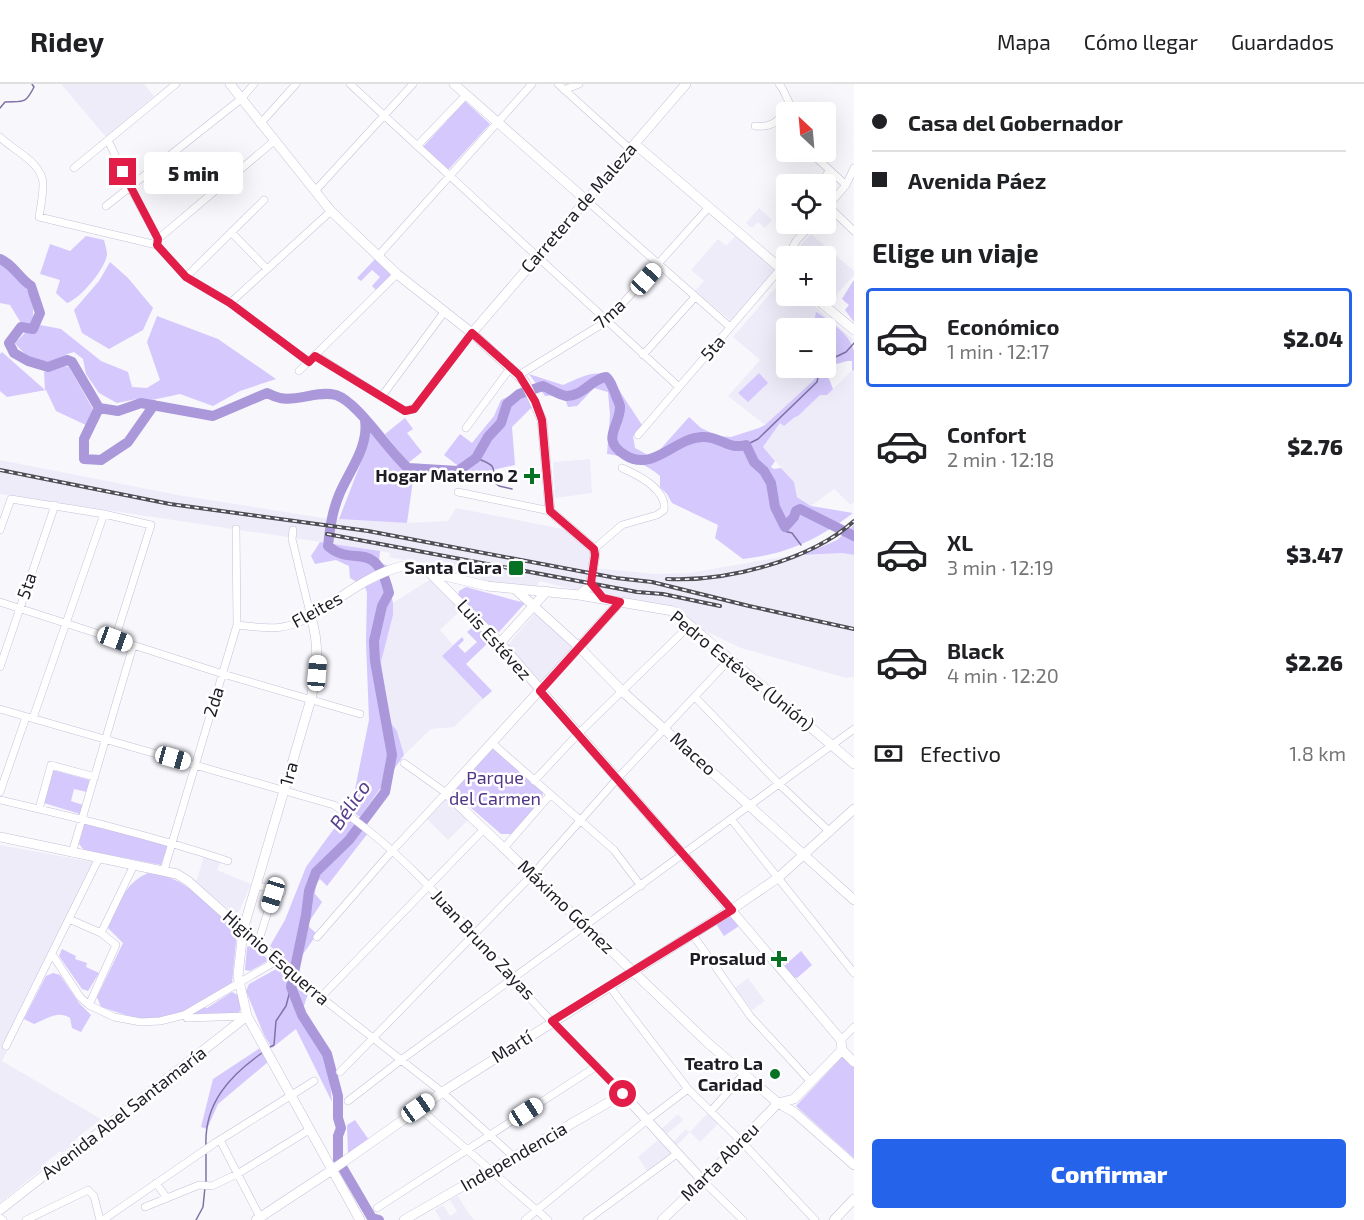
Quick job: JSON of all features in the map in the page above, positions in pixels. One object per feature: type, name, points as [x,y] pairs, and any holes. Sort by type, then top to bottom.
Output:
[{"type":"main road","points":[[230,84],[331,211],[398,274],[472,333],[522,379],[535,401],[542,420],[550,511],[594,549],[591,583],[579,595]]},
{"type":"main road","points":[[454,84],[586,200]]},
{"type":"main road","name":"Carretera de Maleza","points":[[472,333],[685,85]]},
{"type":"main road","points":[[632,146],[710,207],[776,265]]},
{"type":"main road","points":[[825,306],[854,330]]},
{"type":"main road","name":"Fleites","points":[[311,617],[361,584],[390,569],[403,566],[429,572]]},
{"type":"main road","name":"Pedro Estévez (Unión)","points":[[429,572],[462,581],[603,598],[673,611],[854,764]]},
{"type":"main road","name":"Luis Estévez","points":[[429,572],[500,644],[732,910],[854,1062]]},
{"type":"main road","points":[[453,595],[453,586],[462,581]]},
{"type":"main road","points":[[591,583],[603,598]]},
{"type":"main road","name":"Maceo","points":[[514,589],[580,648],[622,691],[854,900]]},
{"type":"main road","points":[[500,644],[547,591]]},
{"type":"main road","points":[[446,793],[620,602]]},
{"type":"main road","name":"1ra","points":[[311,617],[316,634],[318,660],[311,699],[243,930],[238,976],[247,1016],[309,1130],[334,1169],[360,1220]]},
{"type":"main road","name":"Máximo Gómez","points":[[446,793],[633,972],[744,1074],[778,1103],[794,1112],[854,1165]]},
{"type":"main road","name":"Martí","points":[[258,1219],[334,1169],[442,1092],[732,910],[779,877],[854,809]]},
{"type":"main road","name":"Higinio Esquerra","points":[[0,837],[177,874],[243,930]]},
{"type":"main road","name":"Avenida Abel Santamaría","points":[[0,1210],[247,1016]]},
{"type":"main road","points":[[794,1112],[792,1106],[794,1099],[842,1045]]},
{"type":"main road","name":"Juan Bruno Zayas","points":[[623,1094],[703,1180]]},
{"type":"main road","name":"Independencia","points":[[404,1220],[623,1094]]},
{"type":"main road","points":[[778,1103],[794,1099]]},
{"type":"main road","name":"Marta Abreu","points":[[662,1220],[742,1142],[778,1103]]},
{"type":"main road","points":[[834,1220],[854,1199]]},
{"type":"street","points":[[74,168],[176,84]]},
{"type":"street","points":[[106,206],[241,99],[254,84]]},
{"type":"street","points":[[260,124],[296,84]]},
{"type":"street","points":[[350,84],[679,387]]},
{"type":"street","points":[[315,190],[413,84]]},
{"type":"street","points":[[378,256],[532,84]]},
{"type":"street","points":[[558,84],[632,146]]},
{"type":"street","points":[[564,90],[579,84]]},
{"type":"street","points":[[779,84],[790,102]]},
{"type":"street","points":[[417,146],[466,95]]},
{"type":"street","points":[[755,126],[766,127],[776,122]]},
{"type":"street","points":[[0,137],[38,168],[42,175],[39,217],[158,242]]},
{"type":"street","points":[[108,140],[158,242],[186,277],[230,303],[309,362]]},
{"type":"street","points":[[158,242],[274,141]]},
{"type":"street","points":[[821,162],[846,185]]},
{"type":"street","points":[[836,196],[846,185],[854,168]]},
{"type":"street","points":[[186,277],[264,200]]},
{"type":"street","points":[[586,200],[730,327]]},
{"type":"street","name":"7ma","points":[[522,379],[607,321],[710,207]]},
{"type":"street","points":[[230,303],[331,211]]},
{"type":"street","points":[[836,216],[854,231]]},
{"type":"street","points":[[231,232],[267,269]]},
{"type":"street","name":"5ta","points":[[793,246],[803,234]]},
{"type":"street","points":[[299,371],[398,274]]},
{"type":"street","name":"5ta","points":[[638,435],[730,327],[776,278]]},
{"type":"street","points":[[643,355],[695,297]]},
{"type":"street","points":[[382,396],[445,311]]},
{"type":"street","points":[[315,356],[409,411],[414,409],[472,333]]},
{"type":"street","points":[[466,428],[511,367]]},
{"type":"street","points":[[594,549],[621,525],[657,515],[664,510],[665,503],[659,492],[622,468]]},
{"type":"street","points":[[458,492],[550,511]]},
{"type":"street","points":[[0,530],[11,500],[55,505],[151,525],[115,639]]},
{"type":"street","name":"5ta","points":[[0,668],[55,505]]},
{"type":"street","points":[[0,792],[66,623],[104,514]]},
{"type":"street","name":"2da","points":[[164,870],[237,625],[236,529]]},
{"type":"street","name":"1ra","points":[[293,530],[291,539],[311,617]]},
{"type":"street","points":[[0,602],[222,674],[360,714]]},
{"type":"street","name":"Fleites","points":[[237,625],[279,628],[292,626],[311,617]]},
{"type":"street","points":[[534,781],[578,734],[690,625]]},
{"type":"street","points":[[72,853],[133,646]]},
{"type":"street","points":[[340,1072],[533,874],[617,778],[729,660]]},
{"type":"street","points":[[695,697],[830,832]]},
{"type":"street","name":"Juan Bruno Zayas","points":[[0,709],[334,806],[368,829],[429,887],[475,934],[552,1021],[623,1094]]},
{"type":"street","points":[[348,1101],[854,729]]},
{"type":"street","points":[[492,743],[614,850],[641,886]]},
{"type":"street","name":"Máximo Gómez","points":[[404,763],[446,793]]},
{"type":"street","points":[[39,809],[51,765],[95,777]]},
{"type":"street","points":[[317,937],[446,793]]},
{"type":"street","points":[[504,848],[550,795]]},
{"type":"street","points":[[0,800],[172,843],[228,861]]},
{"type":"street","points":[[731,819],[854,974]]},
{"type":"street","points":[[321,997],[484,830]]},
{"type":"street","points":[[6,1046],[99,858]]},
{"type":"street","points":[[101,933],[134,865]]},
{"type":"street","points":[[256,885],[270,889],[273,895],[258,943]]},
{"type":"street","points":[[273,895],[279,896],[282,892]]},
{"type":"street","points":[[69,919],[101,933],[116,945],[89,1005]]},
{"type":"street","name":"Higinio Esquerra","points":[[243,930],[304,984],[442,1092],[514,1157]]},
{"type":"street","points":[[693,935],[751,1017],[811,1082]]},
{"type":"street","points":[[52,954],[80,997],[89,1005],[114,1017],[141,1022],[160,1021],[184,1015],[278,960]]},
{"type":"street","points":[[609,986],[688,1089],[742,1142],[815,1220]]},
{"type":"street","points":[[187,1018],[247,1016]]},
{"type":"street","points":[[842,1045],[854,1027]]},
{"type":"street","points":[[377,1209],[597,1066]]},
{"type":"street","points":[[711,1111],[744,1074]]},
{"type":"street","points":[[26,1220],[88,1190],[94,1196],[101,1220],[217,1141],[314,1081]]},
{"type":"street","points":[[525,1220],[688,1089]]},
{"type":"street","points":[[418,1108],[548,1220]]},
{"type":"street","points":[[146,1207],[199,1185],[212,1186],[239,1173],[309,1130]]},
{"type":"street","points":[[217,1141],[239,1173],[258,1219]]},
{"type":"street","points":[[587,1220],[678,1153]]},
{"type":"street","name":"Juan Bruno Zayas","points":[[703,1180],[743,1220]]},
{"type":"street","points":[[156,1183],[167,1198]]},
{"type":"shaded area","points":[[61,84],[144,84],[154,96],[106,137]]},
{"type":"shaded area","points":[[759,208],[772,220],[765,228],[758,222],[752,228],[746,223]]},
{"type":"shaded area","points":[[811,234],[825,246],[801,246]]},
{"type":"shaded area","points":[[736,235],[775,269],[731,321],[695,291],[704,281],[691,270],[718,239],[726,246]]},
{"type":"shaded area","points":[[836,256],[854,271],[854,275],[836,295]]},
{"type":"shaded area","points":[[776,287],[776,306],[815,306],[828,318],[776,318],[776,378],[816,378],[765,425],[728,396],[760,360],[733,337]]},
{"type":"shaded area","points":[[836,324],[854,340],[836,355]]},
{"type":"shaded area","points":[[852,370],[854,373],[854,502],[851,505],[834,489],[811,506],[797,496],[794,482],[763,447],[781,422],[784,426],[820,395],[827,395]]},
{"type":"shaded area","points":[[590,459],[592,493],[555,498],[553,462]]},
{"type":"shaded area","points":[[0,460],[178,495],[323,518],[407,523],[448,521],[456,508],[568,530],[591,553],[594,568],[655,574],[690,573],[781,557],[842,553],[854,555],[854,677],[846,678],[741,648],[672,615],[673,607],[605,594],[600,590],[587,587],[580,591],[539,581],[537,590],[483,580],[475,574],[389,557],[390,553],[380,551],[0,494]]},
{"type":"shaded area","points":[[432,578],[462,609],[440,630],[453,645],[442,656],[483,699],[454,727],[431,729],[404,755],[397,731],[390,722],[381,662],[393,615],[393,603]]},
{"type":"shaded area","points":[[534,614],[538,614],[573,647],[541,685],[507,646]]},
{"type":"shaded area","points":[[446,797],[469,819],[448,840],[426,818]]},
{"type":"shaded area","points":[[0,845],[93,862],[5,1045],[9,1048],[2,1061],[101,1119],[77,1138],[73,1145],[45,1163],[44,1167],[0,1203]]},
{"type":"shaded area","points":[[204,856],[221,861],[217,870],[251,884],[237,916],[196,882]]},
{"type":"shaded area","points":[[748,978],[765,1001],[752,1010],[735,988]]},
{"type":"shaded area","points":[[708,1113],[719,1123],[700,1142],[690,1132]]},
{"type":"shaded area","points":[[678,1114],[683,1120],[666,1135],[673,1142],[686,1129],[690,1132],[676,1146],[673,1154],[648,1173],[638,1157],[659,1139],[661,1129]]},
{"type":"shaded area","points":[[458,1196],[475,1220],[441,1220],[435,1210],[443,1205],[450,1216],[455,1213],[457,1211],[450,1200]]},
{"type":"green space","points":[[465,101],[490,124],[447,171],[422,148]]},
{"type":"green space","points":[[86,236],[104,240],[107,255],[102,268],[91,283],[67,303],[56,293],[60,280],[40,274],[50,244],[70,251]]},
{"type":"green space","points":[[375,259],[391,275],[376,290],[372,286],[380,277],[372,270],[361,281],[357,278]]},
{"type":"green space","points":[[110,262],[128,278],[153,308],[143,330],[109,349],[82,333],[74,310],[99,281]]},
{"type":"green space","points":[[0,263],[15,275],[31,298],[33,318],[31,326],[21,323],[10,305],[0,303]]},
{"type":"green space","points":[[853,281],[854,322],[845,310],[849,305],[842,299]]},
{"type":"green space","points":[[816,312],[824,318],[815,318]]},
{"type":"green space","points":[[157,316],[218,339],[276,379],[240,391],[213,406],[180,394],[152,400],[137,399],[117,403],[99,393],[86,374],[83,359],[74,352],[45,362],[35,360],[15,343],[25,333],[34,333],[40,325],[61,329],[101,361],[128,372],[132,387],[147,388],[160,380],[147,342]]},
{"type":"green space","points":[[836,326],[852,345],[854,371],[852,361],[836,364]]},
{"type":"green space","points":[[2,352],[45,390],[44,372],[61,365],[69,367],[94,411],[88,426],[56,411],[46,390],[7,397],[0,391],[0,354]]},
{"type":"green space","points":[[759,373],[768,383],[748,402],[738,393]]},
{"type":"green space","points":[[529,374],[563,385],[591,374],[609,375],[642,425],[633,436],[635,448],[648,455],[657,453],[689,417],[701,428],[718,436],[731,437],[759,428],[815,378],[829,378],[833,389],[827,395],[820,395],[784,426],[780,423],[763,447],[775,461],[771,467],[781,468],[794,482],[797,497],[811,506],[853,513],[827,531],[801,544],[774,554],[743,559],[715,538],[718,525],[672,503],[660,487],[660,476],[655,472],[635,461],[607,454],[610,415],[608,392],[594,388],[577,406],[568,407],[565,399],[557,395],[545,396]]},
{"type":"green space","points":[[523,389],[532,407],[512,427],[515,465],[470,475],[444,455],[460,434],[472,443],[494,416],[501,400]]},
{"type":"green space","points":[[405,418],[413,429],[407,433],[422,452],[408,463],[385,434]]},
{"type":"green space","points":[[369,430],[413,480],[407,523],[339,519],[360,465]]},
{"type":"green space","points":[[854,525],[854,555],[842,553],[803,555],[837,540]]},
{"type":"green space","points":[[320,542],[380,551],[379,562],[388,566],[357,582],[350,578],[349,566],[336,560],[315,564],[311,556]]},
{"type":"green space","points":[[387,576],[393,603],[393,615],[381,662],[390,722],[397,731],[404,755],[360,817],[349,809],[352,804],[369,720],[367,592],[365,587]]},
{"type":"green space","points":[[466,587],[525,603],[498,633],[458,598],[459,591]]},
{"type":"green space","points":[[476,624],[491,640],[466,664],[492,691],[483,699],[442,656],[462,637],[464,640],[458,646],[465,653],[477,642],[467,632]]},
{"type":"green space","name":"Parque del Carmen","points":[[496,747],[543,792],[542,800],[511,834],[501,834],[454,793],[454,788],[490,748]]},
{"type":"green space","points":[[53,770],[90,780],[87,792],[74,789],[71,801],[83,805],[80,814],[44,803]]},
{"type":"green space","points":[[344,815],[368,833],[327,886],[320,879],[316,883],[315,894],[322,902],[307,925],[317,934],[294,967],[270,946],[285,920],[306,867]]},
{"type":"green space","points":[[84,824],[168,844],[161,865],[84,850],[79,844]]},
{"type":"green space","points":[[148,873],[162,875],[186,886],[237,932],[232,983],[173,1017],[138,1019],[101,1007],[97,997],[123,943],[108,928],[127,889]]},
{"type":"green space","points":[[731,913],[739,926],[724,936],[716,924]]},
{"type":"green space","points":[[252,945],[269,960],[250,971],[245,970],[247,947]]},
{"type":"green space","points":[[62,949],[76,956],[75,959],[87,963],[86,967],[99,973],[88,991],[82,989],[59,956]]},
{"type":"green space","points":[[801,951],[812,965],[797,978],[792,977],[783,967]]},
{"type":"green space","points":[[278,968],[309,992],[303,1012],[304,1020],[326,1057],[332,1102],[296,1029],[272,1048],[264,1035],[246,991],[249,984]]},
{"type":"green space","points":[[53,973],[60,975],[79,1003],[91,1015],[81,1032],[72,1028],[70,1018],[66,1016],[52,1016],[34,1024],[24,1019],[46,976]]},
{"type":"green space","points":[[232,992],[238,995],[241,1007],[239,1013],[192,1014],[204,1007],[207,1008]]},
{"type":"green space","points":[[260,1048],[268,1062],[218,1104],[207,1129],[201,1127],[213,1079]]},
{"type":"green space","points":[[841,1058],[845,1058],[854,1067],[854,1158],[796,1106]]},
{"type":"green space","points":[[355,1120],[369,1140],[348,1155],[347,1125]]},
{"type":"waterway","points":[[0,108],[5,102],[20,102],[26,99],[34,87],[32,84]]},
{"type":"waterway","points":[[0,259],[9,264],[31,286],[40,313],[33,329],[21,327],[9,343],[14,353],[28,361],[48,367],[67,360],[72,362],[99,408],[118,411],[141,403],[213,416],[267,393],[287,399],[322,394],[336,395],[354,407],[408,468],[458,471],[476,458],[488,437],[501,423],[507,404],[519,394],[543,386],[563,395],[572,396],[606,377],[620,406],[613,432],[613,443],[625,455],[645,460],[682,443],[702,437],[709,437],[734,446],[746,445],[754,462],[764,471],[771,483],[775,507],[785,527],[800,509],[854,536]]},
{"type":"waterway","points":[[836,357],[846,352],[854,343]]},
{"type":"waterway","points":[[746,445],[758,439],[817,382],[818,378]]},
{"type":"waterway","points":[[99,408],[84,439],[84,459],[101,460],[128,442],[154,405]]},
{"type":"waterway","name":"Bélico","points":[[365,420],[364,440],[337,501],[328,546],[347,555],[370,559],[377,565],[389,593],[382,606],[374,641],[375,661],[392,755],[385,792],[349,840],[316,872],[309,891],[291,987],[302,1015],[327,1054],[338,1096],[338,1118],[341,1128],[338,1136],[338,1160],[372,1218],[379,1220]]},
{"type":"waterway","points":[[476,458],[492,466],[495,483],[512,489]]},
{"type":"waterway","points":[[785,527],[784,531],[792,533],[801,545]]},
{"type":"waterway","points":[[268,1048],[274,1045],[276,1021],[286,1006],[291,987]]},
{"type":"waterway","points":[[206,1146],[209,1117],[221,1092],[239,1071],[262,1053]]},
{"type":"waterway","points":[[206,1154],[206,1182]]},
{"type":"waterway","points":[[196,1220],[203,1207],[205,1187]]},
{"type":"railway","points":[[0,470],[170,504],[368,531],[616,578],[652,582],[854,629]]},
{"type":"railway","points":[[667,579],[714,577],[766,566],[814,547],[836,535],[854,521]]},
{"type":"railway","points":[[327,534],[720,606]]},
{"type":"place","name":"Hogar Materno 2","points":[[532,476]]},
{"type":"place","name":"Santa Clara","points":[[516,568]]},
{"type":"place","name":"Prosalud","points":[[779,959]]},
{"type":"place","name":"Teatro La Caridad","points":[[775,1074]]},
{"type":"route","points":[[123,172],[158,239],[157,245],[186,277],[230,303],[309,362],[315,356],[405,411],[409,411],[414,409],[472,333],[525,382],[542,420],[550,511],[594,549],[591,583],[603,598],[620,602],[540,691],[732,910],[552,1021],[623,1094]]}]
